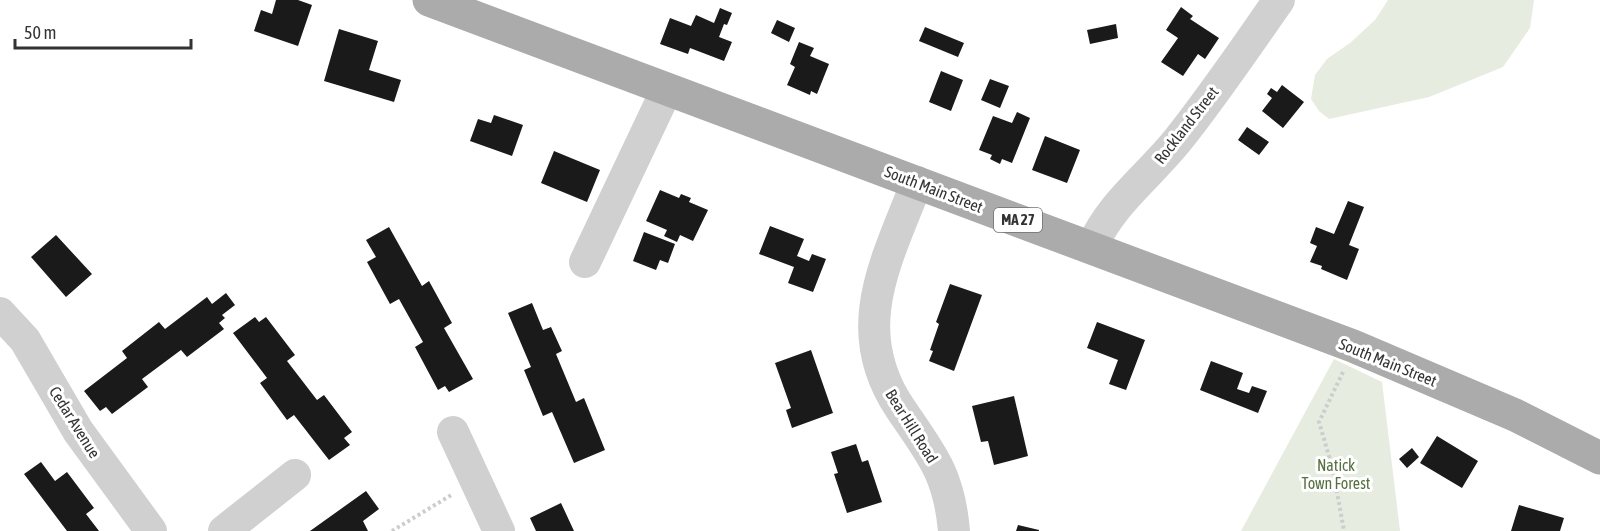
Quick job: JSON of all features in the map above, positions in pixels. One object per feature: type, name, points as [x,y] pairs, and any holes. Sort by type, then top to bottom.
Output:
[{"type":"main road","name":"South Main Street","points":[[429,0],[1353,346],[1515,415],[1600,458]]},
{"type":"street","name":"Rockland Street","points":[[1091,248],[1111,213],[1166,154],[1190,124],[1279,0]]},
{"type":"street","points":[[585,262],[667,89]]},
{"type":"street","name":"Bear Hill Road","points":[[916,182],[882,273],[876,296],[875,342],[879,367],[886,386],[930,452],[946,485],[954,531]]},
{"type":"street","name":"Cedar Avenue","points":[[0,313],[25,340],[78,432],[151,531]]},
{"type":"street","points":[[453,432],[499,531]]},
{"type":"street","points":[[224,531],[295,475]]},
{"type":"path","points":[[1344,531],[1333,470],[1319,422],[1345,368]]},
{"type":"path","points":[[392,531],[476,481]]},
{"type":"green space","points":[[1388,0],[1534,0],[1530,28],[1503,67],[1429,97],[1329,119],[1319,111],[1311,99],[1315,75],[1327,59],[1350,43],[1375,20]]},
{"type":"green space","name":"Natick Town Forest","points":[[1334,359],[1382,382],[1400,531],[1241,531]]},
{"type":"building","points":[[276,0],[298,0],[312,5],[298,46],[254,31],[261,10],[272,14]]},
{"type":"building","points":[[1181,7],[1193,16],[1190,19],[1219,38],[1205,59],[1198,54],[1183,76],[1161,62],[1178,38],[1166,30]]},
{"type":"building","points":[[720,8],[732,13],[719,37],[732,42],[724,61],[690,48],[688,54],[660,44],[670,18],[691,26],[696,15],[714,23]]},
{"type":"building","points":[[777,20],[795,28],[789,42],[771,33]]},
{"type":"building","points":[[1116,24],[1118,38],[1090,44],[1087,30]]},
{"type":"building","points":[[925,27],[964,43],[958,57],[919,41]]},
{"type":"building","points":[[339,29],[378,41],[369,70],[401,80],[394,102],[324,81]]},
{"type":"building","points":[[799,42],[814,48],[810,56],[829,64],[817,94],[811,91],[810,95],[787,85],[795,67],[790,64]]},
{"type":"building","points":[[941,71],[963,80],[951,111],[929,102]]},
{"type":"building","points":[[990,79],[1009,86],[1000,108],[981,100]]},
{"type":"building","points":[[1282,85],[1304,102],[1283,128],[1262,111],[1272,98],[1267,94],[1271,88],[1277,92]]},
{"type":"building","points":[[1017,112],[1030,118],[1012,163],[1002,159],[1000,164],[990,159],[992,155],[979,150],[993,116],[1012,123]]},
{"type":"building","points":[[494,115],[523,125],[512,156],[470,141],[478,119],[491,123]]},
{"type":"building","points":[[1247,127],[1269,142],[1259,155],[1238,140]]},
{"type":"building","points":[[1045,136],[1080,150],[1067,183],[1032,170]]},
{"type":"building","points":[[554,151],[600,170],[587,202],[541,183]]},
{"type":"building","points":[[660,190],[679,198],[681,194],[691,198],[689,202],[708,210],[693,241],[680,235],[677,242],[664,236],[667,230],[646,221]]},
{"type":"building","points":[[1348,201],[1364,207],[1349,245],[1359,249],[1347,280],[1310,262],[1317,246],[1310,243],[1316,227],[1334,234]]},
{"type":"building","points":[[770,226],[804,239],[797,256],[809,261],[812,254],[826,259],[813,292],[788,283],[794,267],[759,254]]},
{"type":"building","points":[[389,227],[422,286],[429,281],[452,323],[444,328],[473,379],[449,392],[445,386],[438,390],[415,347],[423,342],[399,299],[390,304],[367,262],[376,257],[366,240]]},
{"type":"building","points":[[644,232],[675,244],[668,263],[660,260],[656,270],[633,261]]},
{"type":"building","points":[[56,235],[92,274],[66,297],[31,257]]},
{"type":"building","points":[[950,284],[982,295],[954,371],[929,361],[933,351],[930,350],[939,324],[936,322]]},
{"type":"building","points":[[226,293],[235,305],[222,315],[225,318],[219,323],[224,329],[187,357],[181,350],[142,379],[148,387],[112,414],[106,407],[100,411],[84,391],[127,358],[122,351],[159,322],[165,329],[207,297],[212,304]]},
{"type":"building","points":[[532,303],[543,330],[551,327],[562,351],[556,354],[576,402],[584,398],[605,450],[574,463],[552,412],[543,416],[524,370],[531,367],[508,313]]},
{"type":"building","points":[[255,317],[259,322],[266,317],[295,355],[287,361],[317,400],[324,395],[352,432],[344,438],[350,445],[329,460],[294,415],[287,420],[260,383],[267,378],[233,333]]},
{"type":"building","points":[[1097,322],[1145,340],[1126,390],[1109,384],[1118,360],[1087,348]]},
{"type":"building","points":[[811,350],[833,413],[792,428],[786,410],[791,408],[775,363]]},
{"type":"building","points":[[1211,361],[1243,373],[1237,389],[1249,393],[1252,386],[1267,391],[1258,413],[1200,390]]},
{"type":"building","points":[[1014,396],[1028,456],[994,465],[988,441],[981,442],[972,406]]},
{"type":"building","points":[[1437,436],[1478,461],[1462,488],[1420,463]]},
{"type":"building","points":[[856,444],[862,462],[868,460],[882,502],[847,513],[834,474],[838,473],[831,452]]},
{"type":"building","points":[[1412,448],[1419,457],[1407,468],[1399,459]]},
{"type":"building","points":[[41,462],[55,481],[67,472],[94,508],[86,514],[99,531],[67,531],[24,474]]},
{"type":"building","points":[[366,491],[379,509],[363,521],[368,531],[310,531]]},
{"type":"building","points":[[561,503],[574,531],[536,531],[530,518]]},
{"type":"building","points":[[1519,505],[1564,518],[1560,531],[1511,531]]},
{"type":"building","points":[[1018,525],[1039,530],[1039,531],[1016,531]]}]
